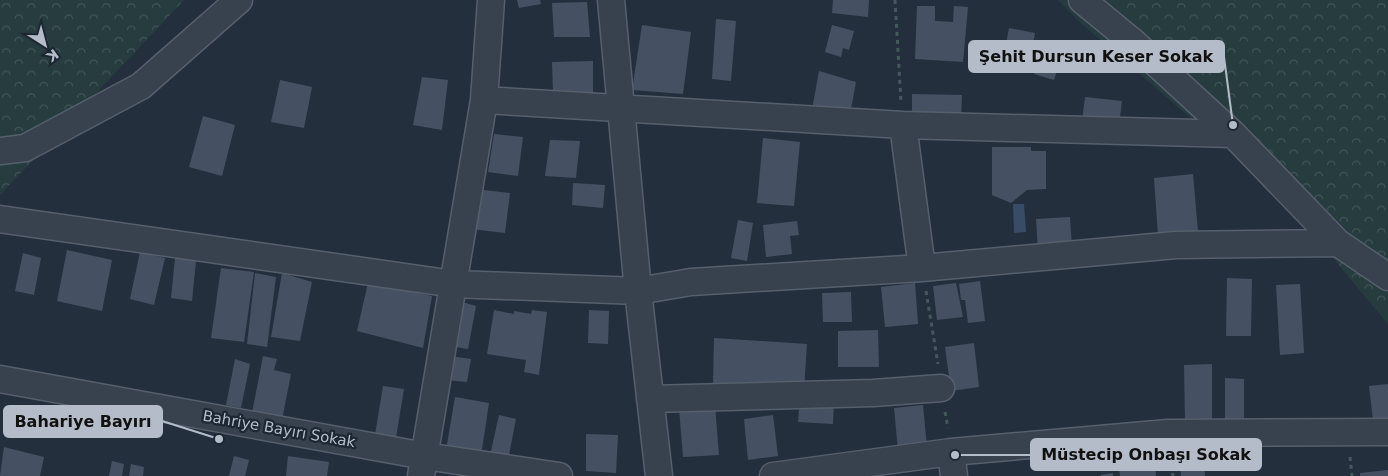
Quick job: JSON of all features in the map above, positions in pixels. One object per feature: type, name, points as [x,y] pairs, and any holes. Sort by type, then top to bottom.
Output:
[{"type":"street","points":[[0,151],[25,148],[141,86],[239,0]]},
{"type":"street","points":[[423,466],[484,100],[492,0]]},
{"type":"street","points":[[611,0],[638,291],[659,476]]},
{"type":"street","points":[[1082,0],[1133,42],[1232,134],[1338,243],[1388,277]]},
{"type":"street","points":[[484,100],[622,110],[903,125],[1232,134]]},
{"type":"street","points":[[903,125],[922,268]]},
{"type":"street","points":[[0,219],[454,284],[638,291],[690,282],[922,268],[1176,245],[1338,243]]},
{"type":"street","name":"Bahriye Bayırı Sokak","points":[[0,379],[423,466],[559,476]]},
{"type":"street","points":[[650,399],[873,393],[941,388]]},
{"type":"street","points":[[773,476],[953,464],[1168,433],[1388,432]]},
{"type":"path","points":[[894,0],[903,125]]},
{"type":"path","points":[[922,268],[953,464]]},
{"type":"green space","points":[[0,0],[184,0],[0,195]]},
{"type":"green space","points":[[1058,0],[1388,0],[1388,324],[1283,198],[1082,24]]},
{"type":"water","points":[[1013,204],[1024,204],[1026,232],[1014,233]]},
{"type":"building","points":[[517,0],[540,0],[541,4],[519,8]]},
{"type":"building","points":[[833,0],[869,0],[868,17],[832,13]]},
{"type":"building","points":[[587,2],[590,37],[554,37],[552,3]]},
{"type":"building","points":[[917,6],[935,6],[935,21],[953,22],[954,6],[968,7],[963,62],[915,59]]},
{"type":"building","points":[[716,19],[736,21],[731,81],[712,79]]},
{"type":"building","points":[[642,25],[691,32],[683,94],[632,90]]},
{"type":"building","points":[[832,25],[854,31],[849,50],[843,48],[841,57],[825,52]]},
{"type":"building","points":[[1009,28],[1035,33],[1029,64],[1003,60]]},
{"type":"building","points":[[1036,43],[1063,52],[1054,80],[1034,74],[1037,67],[1030,65]]},
{"type":"building","points":[[593,61],[593,92],[553,92],[552,62]]},
{"type":"building","points":[[819,71],[856,82],[849,120],[811,115]]},
{"type":"building","points":[[422,77],[448,80],[442,130],[413,125]]},
{"type":"building","points":[[280,80],[312,87],[304,128],[271,122]]},
{"type":"building","points":[[912,94],[962,95],[961,119],[912,118]]},
{"type":"building","points":[[1085,97],[1122,101],[1119,125],[1082,121]]},
{"type":"building","points":[[203,116],[235,125],[222,176],[189,167]]},
{"type":"building","points":[[494,134],[523,137],[518,176],[488,172]]},
{"type":"building","points":[[763,138],[800,142],[794,206],[757,203]]},
{"type":"building","points":[[550,140],[580,141],[576,178],[545,176]]},
{"type":"building","points":[[992,147],[1031,147],[1031,151],[1046,151],[1046,189],[1027,190],[1011,203],[992,195]]},
{"type":"building","points":[[1193,174],[1198,232],[1158,236],[1154,178]]},
{"type":"building","points":[[573,183],[605,185],[603,208],[572,205]]},
{"type":"building","points":[[475,189],[510,193],[505,233],[471,229]]},
{"type":"building","points":[[1070,217],[1072,248],[1038,250],[1036,219]]},
{"type":"building","points":[[738,220],[753,223],[747,261],[731,258]]},
{"type":"building","points":[[797,221],[799,235],[790,236],[792,254],[766,257],[763,225]]},
{"type":"building","points":[[67,250],[112,260],[102,311],[57,301]]},
{"type":"building","points":[[140,252],[165,258],[154,305],[130,299]]},
{"type":"building","points":[[23,253],[41,258],[34,295],[15,291]]},
{"type":"building","points":[[175,258],[196,261],[192,301],[171,298]]},
{"type":"building","points":[[221,268],[254,272],[244,342],[211,338]]},
{"type":"building","points":[[255,273],[276,277],[267,347],[247,344]]},
{"type":"building","points":[[282,273],[312,282],[300,341],[271,337]]},
{"type":"building","points":[[1227,278],[1252,279],[1251,336],[1226,336]]},
{"type":"building","points":[[980,281],[985,321],[968,323],[965,300],[961,300],[959,284]]},
{"type":"building","points":[[368,283],[432,296],[423,348],[357,331]]},
{"type":"building","points":[[915,283],[918,324],[885,327],[881,287]]},
{"type":"building","points":[[956,283],[963,317],[937,320],[933,286]]},
{"type":"building","points":[[1300,284],[1304,353],[1280,355],[1276,285]]},
{"type":"building","points":[[851,292],[852,322],[823,322],[822,293]]},
{"type":"building","points":[[458,301],[476,306],[468,349],[449,346]]},
{"type":"building","points":[[494,310],[514,314],[514,311],[531,314],[532,310],[547,312],[539,375],[524,372],[526,360],[487,354]]},
{"type":"building","points":[[589,310],[609,311],[608,344],[588,343]]},
{"type":"building","points":[[878,330],[879,367],[838,367],[838,331]]},
{"type":"building","points":[[714,338],[807,344],[804,390],[713,384]]},
{"type":"building","points":[[974,343],[979,387],[951,391],[945,347]]},
{"type":"building","points":[[263,356],[277,359],[274,370],[291,374],[282,420],[252,413]]},
{"type":"building","points":[[450,356],[471,359],[467,382],[446,380]]},
{"type":"building","points":[[235,359],[250,364],[241,408],[226,405]]},
{"type":"building","points":[[1212,364],[1212,421],[1185,421],[1184,365]]},
{"type":"building","points":[[1225,378],[1244,379],[1244,422],[1225,422]]},
{"type":"building","points":[[1388,384],[1388,426],[1374,428],[1369,386]]},
{"type":"building","points":[[383,386],[404,389],[395,444],[374,441]]},
{"type":"building","points":[[455,397],[489,403],[481,456],[446,450]]},
{"type":"building","points":[[800,399],[834,401],[833,424],[798,422]]},
{"type":"building","points":[[715,405],[719,455],[683,457],[679,408]]},
{"type":"building","points":[[923,405],[927,447],[898,450],[894,408]]},
{"type":"building","points":[[499,415],[516,419],[507,465],[489,460]]},
{"type":"building","points":[[773,415],[778,456],[748,460],[744,419]]},
{"type":"building","points":[[586,434],[618,435],[616,473],[586,471]]},
{"type":"building","points":[[4,447],[44,457],[40,476],[0,476]]},
{"type":"building","points":[[234,456],[249,460],[245,476],[229,476]]},
{"type":"building","points":[[288,456],[329,462],[327,476],[286,476]]},
{"type":"building","points":[[112,461],[124,464],[122,476],[109,476]]},
{"type":"building","points":[[1204,463],[1205,476],[1181,476],[1180,465]]},
{"type":"building","points":[[131,464],[144,467],[143,476],[129,476]]},
{"type":"building","points":[[1155,464],[1156,476],[1120,476],[1119,468]]},
{"type":"building","points":[[1388,470],[1388,476],[1360,476],[1360,473]]},
{"type":"building","points":[[1113,473],[1113,476],[1101,476],[1101,475]]},
{"type":"place","name":"Şehit Dursun Keser Sokak","points":[[1233,125]]},
{"type":"place","name":"Bahariye Bayırı","points":[[219,439]]},
{"type":"place","name":"Müstecip Onbaşı Sokak","points":[[955,455]]}]
